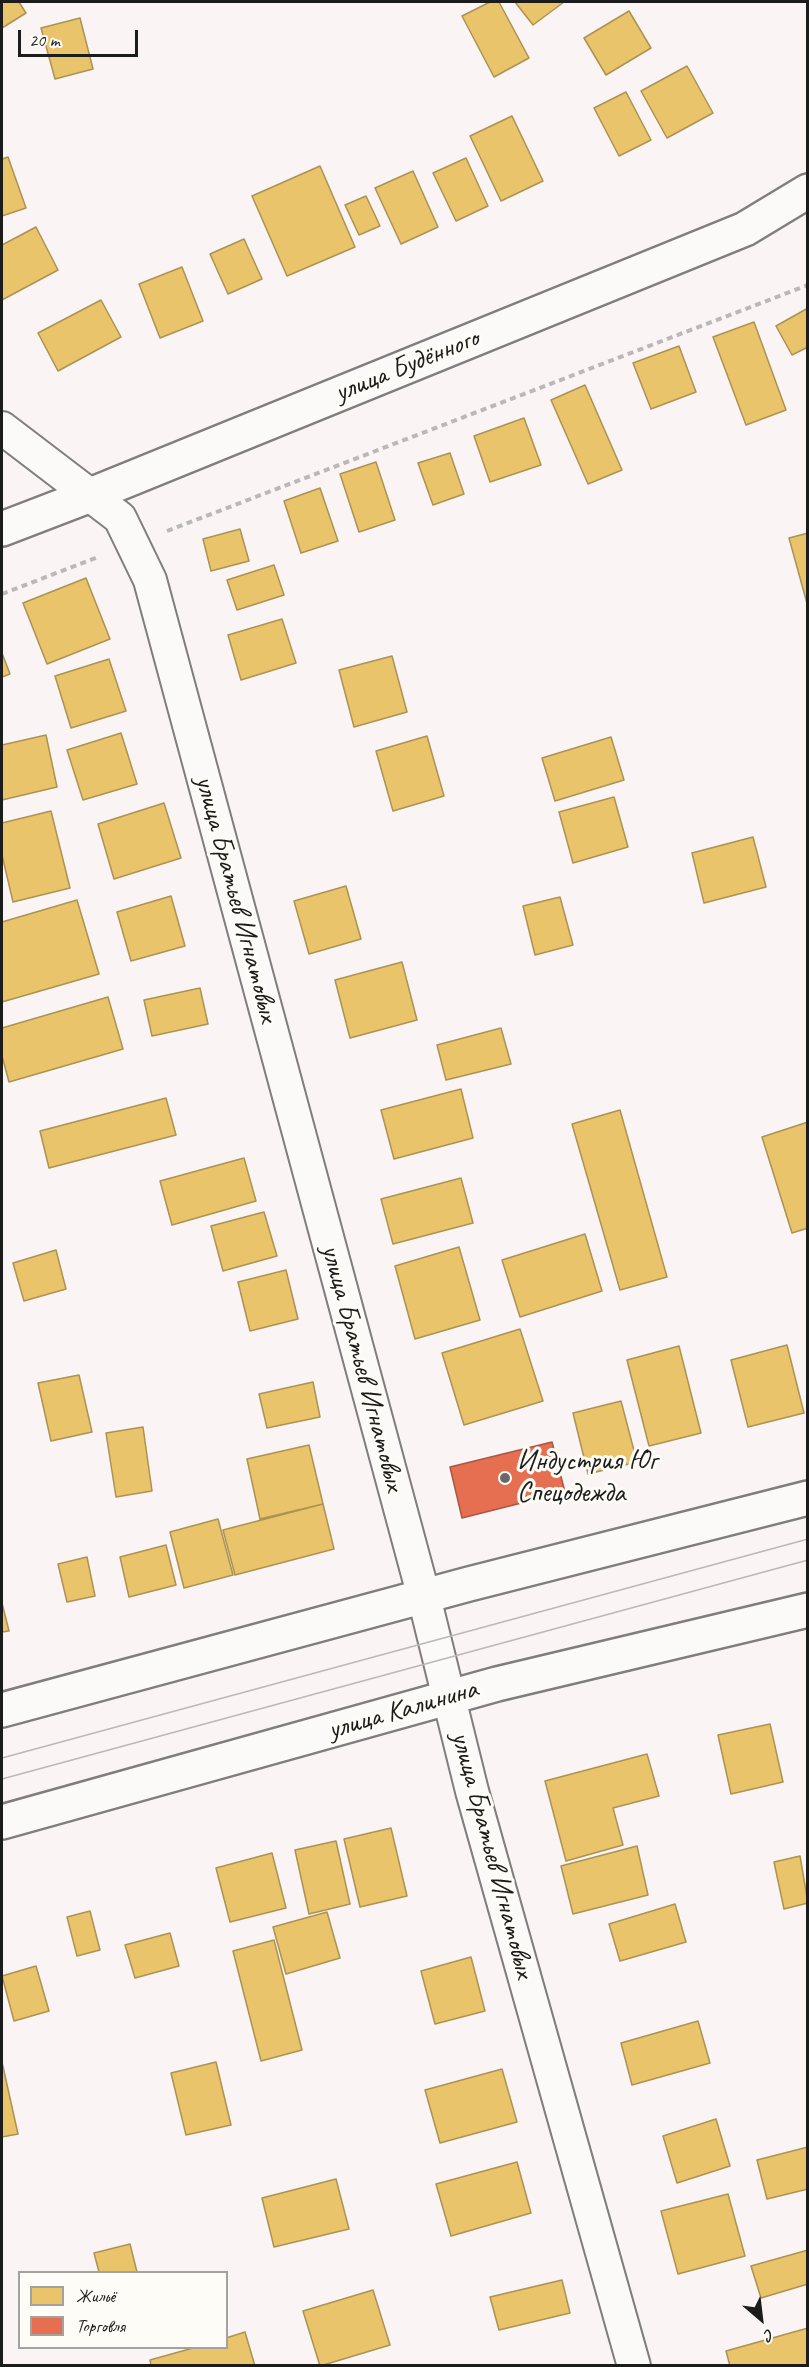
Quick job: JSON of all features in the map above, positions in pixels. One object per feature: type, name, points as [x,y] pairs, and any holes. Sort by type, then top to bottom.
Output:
[{"type":"street","name":"улица Будённого","points":[[2,529],[745,228],[807,191]]},
{"type":"street","points":[[745,228],[807,214]]},
{"type":"street","name":"улица Братьев Игнатовых","points":[[2,428],[88,496],[120,518],[150,580],[424,1597],[472,1791],[634,2366]]},
{"type":"street","points":[[2,1710],[424,1597],[807,1498]]},
{"type":"street","name":"улица Калинина","points":[[2,1822],[450,1696],[807,1610]]},
{"type":"path","points":[[2,594],[807,285]]},
{"type":"building: Жильё","points":[[2,2],[19,2],[26,13],[2,28]]},
{"type":"building: Жильё","points":[[490,2],[499,2],[529,58],[494,77],[462,16]]},
{"type":"building: Жильё","points":[[515,2],[564,2],[533,25]]},
{"type":"building: Жильё","points":[[629,11],[651,48],[606,75],[584,38]]},
{"type":"building: Жильё","points":[[80,18],[93,69],[55,79],[41,28]]},
{"type":"building: Жильё","points":[[687,66],[713,113],[667,138],[641,91]]},
{"type":"building: Жильё","points":[[626,92],[651,140],[619,156],[594,108]]},
{"type":"building: Жильё","points":[[512,116],[543,181],[501,201],[470,136]]},
{"type":"building: Жильё","points":[[8,157],[26,208],[2,216],[2,159]]},
{"type":"building: Жильё","points":[[466,158],[488,206],[456,221],[433,173]]},
{"type":"building: Жильё","points":[[320,166],[355,247],[287,276],[252,196]]},
{"type":"building: Жильё","points":[[413,171],[438,227],[401,244],[375,188]]},
{"type":"building: Жильё","points":[[366,196],[380,226],[359,235],[345,205]]},
{"type":"building: Жильё","points":[[36,227],[58,270],[2,300],[2,245]]},
{"type":"building: Жильё","points":[[244,239],[262,279],[228,294],[210,254]]},
{"type":"building: Жильё","points":[[182,267],[203,321],[160,338],[139,284]]},
{"type":"building: Жильё","points":[[101,300],[121,337],[58,371],[38,333]]},
{"type":"building: Жильё","points":[[808,308],[808,347],[792,355],[776,326]]},
{"type":"building: Жильё","points":[[754,322],[786,410],[746,425],[713,337]]},
{"type":"building: Жильё","points":[[679,346],[696,392],[651,409],[633,363]]},
{"type":"building: Жильё","points":[[585,385],[622,470],[588,484],[551,400]]},
{"type":"building: Жильё","points":[[524,418],[541,465],[490,482],[474,436]]},
{"type":"building: Жильё","points":[[450,453],[464,494],[433,505],[418,463]]},
{"type":"building: Жильё","points":[[376,462],[395,520],[359,532],[340,474]]},
{"type":"building: Жильё","points":[[320,488],[338,541],[301,553],[284,501]]},
{"type":"building: Жильё","points":[[240,529],[249,561],[211,571],[203,539]]},
{"type":"building: Жильё","points":[[808,533],[808,607],[789,538]]},
{"type":"building: Жильё","points":[[274,565],[284,595],[237,610],[227,580]]},
{"type":"building: Жильё","points":[[86,578],[110,639],[47,664],[23,603]]},
{"type":"building: Жильё","points":[[282,619],[296,663],[241,680],[228,635]]},
{"type":"building: Жильё","points":[[2,653],[10,674],[2,677]]},
{"type":"building: Жильё","points":[[392,656],[407,712],[354,727],[339,670]]},
{"type":"building: Жильё","points":[[109,659],[126,711],[71,728],[55,676]]},
{"type":"building: Жильё","points":[[121,733],[137,784],[83,800],[67,750]]},
{"type":"building: Жильё","points":[[46,735],[57,787],[2,800],[2,745]]},
{"type":"building: Жильё","points":[[427,736],[444,796],[393,811],[376,751]]},
{"type":"building: Жильё","points":[[611,737],[624,780],[555,801],[542,758]]},
{"type":"building: Жильё","points":[[614,797],[628,847],[573,863],[559,812]]},
{"type":"building: Жильё","points":[[164,803],[181,858],[114,879],[98,824]]},
{"type":"building: Жильё","points":[[51,811],[70,888],[13,902],[2,855],[2,823]]},
{"type":"building: Жильё","points":[[753,837],[766,887],[704,903],[692,853]]},
{"type":"building: Жильё","points":[[346,886],[361,939],[309,954],[294,901]]},
{"type":"building: Жильё","points":[[171,896],[185,946],[131,961],[117,912]]},
{"type":"building: Жильё","points":[[560,897],[573,945],[535,955],[523,906]]},
{"type":"building: Жильё","points":[[77,900],[99,974],[2,1002],[2,922]]},
{"type":"building: Жильё","points":[[402,962],[417,1020],[350,1038],[335,980]]},
{"type":"building: Жильё","points":[[200,988],[208,1024],[152,1036],[144,1000]]},
{"type":"building: Жильё","points":[[108,997],[123,1049],[9,1082],[2,1056],[2,1028]]},
{"type":"building: Жильё","points":[[501,1028],[511,1064],[446,1080],[437,1045]]},
{"type":"building: Жильё","points":[[461,1089],[473,1138],[394,1159],[381,1110]]},
{"type":"building: Жильё","points":[[166,1098],[176,1135],[49,1168],[40,1131]]},
{"type":"building: Жильё","points":[[620,1110],[667,1277],[620,1290],[572,1124]]},
{"type":"building: Жильё","points":[[808,1122],[808,1228],[792,1233],[762,1137]]},
{"type":"building: Жильё","points":[[244,1158],[256,1201],[172,1225],[160,1181]]},
{"type":"building: Жильё","points":[[461,1178],[473,1223],[393,1244],[381,1199]]},
{"type":"building: Жильё","points":[[264,1212],[277,1256],[223,1271],[211,1226]]},
{"type":"building: Жильё","points":[[585,1234],[602,1291],[520,1317],[502,1260]]},
{"type":"building: Жильё","points":[[459,1247],[480,1320],[415,1339],[395,1266]]},
{"type":"building: Жильё","points":[[56,1250],[66,1289],[24,1301],[13,1263]]},
{"type":"building: Жильё","points":[[286,1270],[298,1319],[250,1331],[238,1282]]},
{"type":"building: Жильё","points":[[520,1329],[543,1401],[464,1425],[442,1353]]},
{"type":"building: Жильё","points":[[787,1345],[804,1413],[748,1427],[731,1360]]},
{"type":"building: Жильё","points":[[679,1346],[701,1433],[649,1446],[627,1360]]},
{"type":"building: Жильё","points":[[79,1375],[92,1432],[51,1441],[38,1383]]},
{"type":"building: Жильё","points":[[313,1382],[320,1417],[267,1428],[259,1394]]},
{"type":"building: Жильё","points":[[621,1401],[637,1462],[588,1474],[573,1413]]},
{"type":"building: Жильё","points":[[143,1427],[152,1491],[116,1497],[106,1433]]},
{"type":"building: Жильё","points":[[309,1445],[323,1504],[260,1519],[247,1459]]},
{"type":"building: Жильё","points":[[323,1504],[334,1549],[235,1575],[223,1530]]},
{"type":"building: Жильё","points":[[218,1519],[233,1575],[184,1588],[170,1532]]},
{"type":"building: Жильё","points":[[166,1545],[176,1585],[129,1597],[120,1557]]},
{"type":"building: Жильё","points":[[87,1557],[95,1596],[67,1602],[58,1564]]},
{"type":"building: Жильё","points":[[2,1603],[9,1631],[2,1632]]},
{"type":"building: Жильё","points":[[770,1724],[783,1782],[731,1794],[718,1735]]},
{"type":"building: Жильё","points":[[647,1754],[659,1796],[613,1808],[623,1845],[566,1861],[545,1781]]},
{"type":"building: Жильё","points":[[391,1828],[407,1896],[360,1907],[344,1839]]},
{"type":"building: Жильё","points":[[336,1841],[350,1904],[309,1914],[295,1850]]},
{"type":"building: Жильё","points":[[637,1846],[648,1895],[573,1914],[561,1866]]},
{"type":"building: Жильё","points":[[272,1853],[286,1908],[230,1922],[216,1868]]},
{"type":"building: Жильё","points":[[800,1856],[808,1903],[784,1909],[774,1862]]},
{"type":"building: Жильё","points":[[675,1904],[686,1942],[620,1961],[609,1924]]},
{"type":"building: Жильё","points":[[90,1911],[100,1950],[77,1956],[67,1917]]},
{"type":"building: Жильё","points":[[327,1912],[340,1958],[286,1974],[273,1927]]},
{"type":"building: Жильё","points":[[170,1933],[179,1966],[135,1978],[125,1945]]},
{"type":"building: Жильё","points":[[274,1940],[302,2050],[261,2061],[233,1951]]},
{"type":"building: Жильё","points":[[471,1957],[485,2011],[435,2024],[421,1971]]},
{"type":"building: Жильё","points":[[36,1966],[49,2011],[14,2021],[2,1976]]},
{"type":"building: Жильё","points":[[698,2021],[710,2063],[632,2085],[621,2043]]},
{"type":"building: Жильё","points":[[2,2062],[18,2134],[2,2137]]},
{"type":"building: Жильё","points":[[216,2062],[231,2125],[186,2135],[171,2073]]},
{"type":"building: Жильё","points":[[502,2069],[517,2122],[440,2143],[425,2090]]},
{"type":"building: Жильё","points":[[716,2119],[730,2166],[677,2183],[663,2136]]},
{"type":"building: Жильё","points":[[808,2147],[808,2189],[767,2199],[757,2160]]},
{"type":"building: Жильё","points":[[517,2162],[531,2213],[451,2236],[436,2184]]},
{"type":"building: Жильё","points":[[336,2179],[349,2229],[274,2247],[262,2198]]},
{"type":"building: Жильё","points":[[728,2194],[745,2256],[678,2274],[661,2211]]},
{"type":"building: Жильё","points":[[130,2244],[137,2271],[99,2271],[94,2253]]},
{"type":"building: Жильё","points":[[808,2250],[808,2284],[761,2298],[751,2266]]},
{"type":"building: Жильё","points":[[562,2280],[570,2313],[499,2330],[490,2297]]},
{"type":"building: Жильё","points":[[373,2290],[390,2345],[320,2366],[303,2311]]},
{"type":"building: Жильё","points":[[808,2328],[808,2365],[730,2366],[726,2351]]},
{"type":"building: Жильё","points":[[245,2332],[255,2366],[151,2366],[150,2360],[189,2349],[228,2349],[228,2337]]},
{"type":"building: Торговля","points":[[552,1442],[565,1492],[462,1518],[450,1467]]},
{"type":"tram line","points":[[2,1758],[808,1539]]},
{"type":"tram line","points":[[2,1779],[808,1560]]},
{"type":"place","name":"Индустрия Юг Спецодежда","points":[[505,1478]]}]
